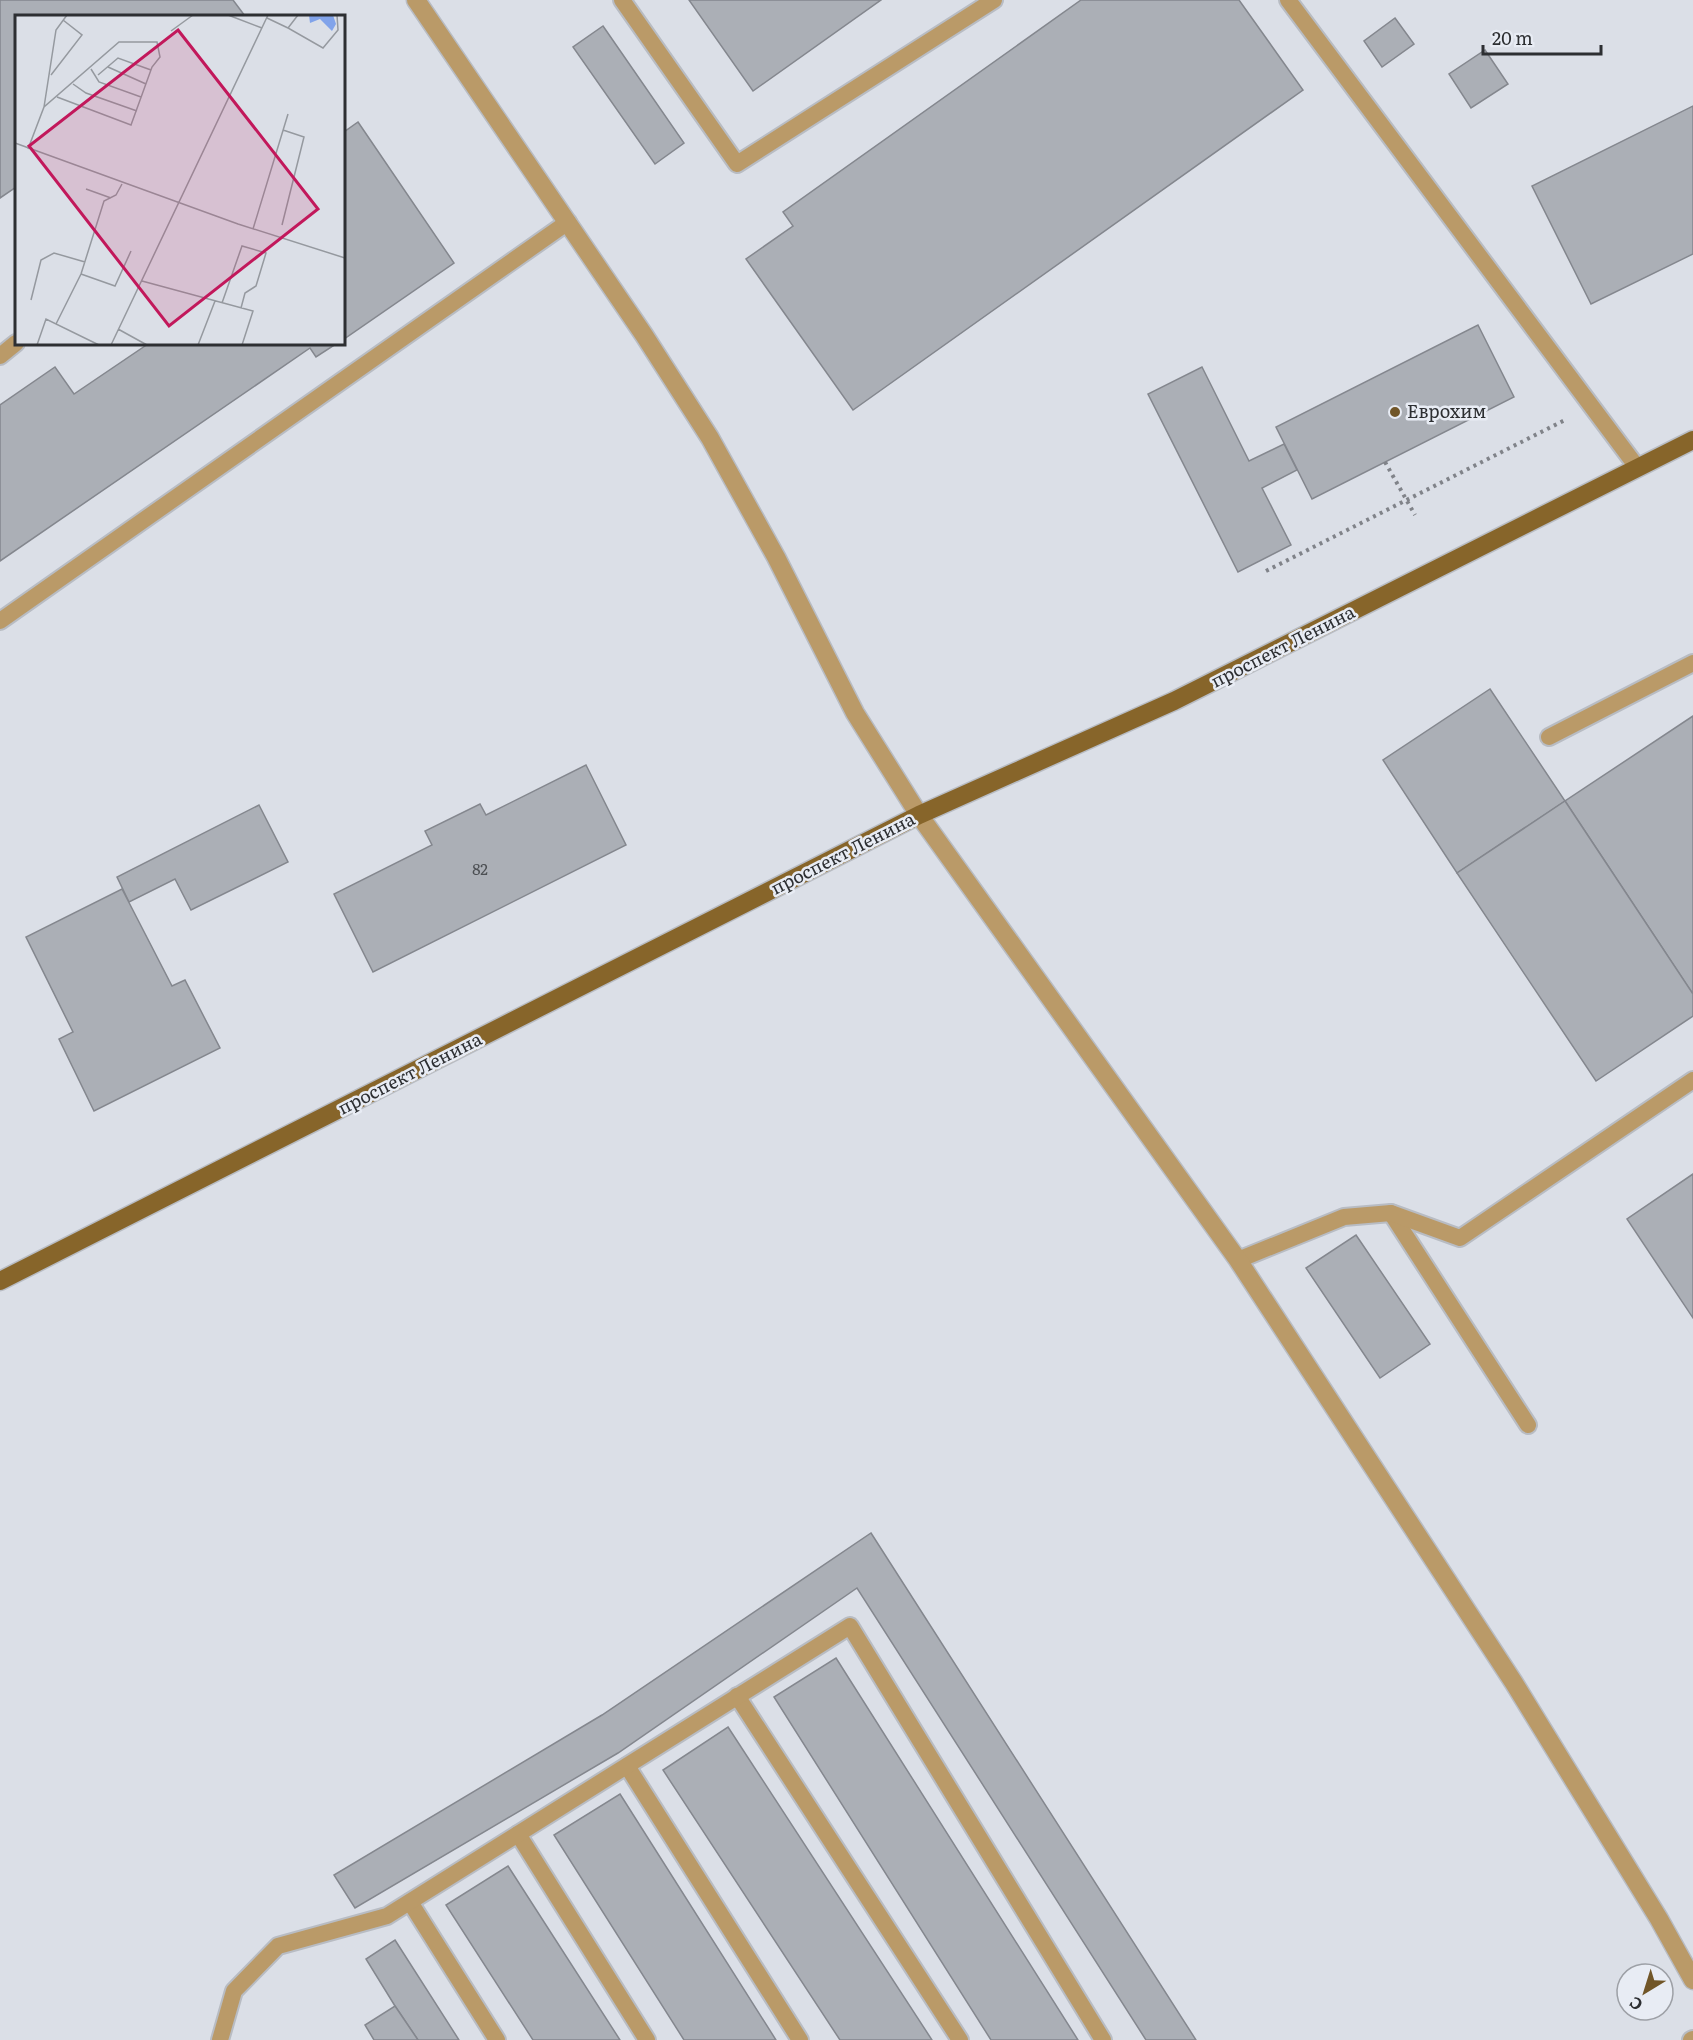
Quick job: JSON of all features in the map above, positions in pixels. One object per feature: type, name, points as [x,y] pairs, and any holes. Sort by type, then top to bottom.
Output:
[{"type":"main road","name":"проспект Ленина","points":[[0,1281],[919,815],[1174,701],[1693,440]]},
{"type":"street","points":[[416,0],[644,335],[710,438],[776,557],[855,713],[919,815],[1238,1260],[1514,1683],[1659,1919],[1693,1980]]},
{"type":"lane","points":[[622,0],[737,164],[994,0]]},
{"type":"lane","points":[[1288,0],[1637,467]]},
{"type":"lane","points":[[0,621],[568,222]]},
{"type":"lane","points":[[0,356],[15,344]]},
{"type":"lane","points":[[1549,737],[1693,663]]},
{"type":"lane","points":[[1238,1260],[1344,1217],[1391,1213],[1460,1238],[1693,1080]]},
{"type":"lane","points":[[1391,1213],[1528,1425]]},
{"type":"lane","points":[[220,2040],[234,1991],[278,1946],[387,1916],[850,1626],[1103,2040]]},
{"type":"lane","points":[[737,1696],[960,2040]]},
{"type":"lane","points":[[627,1766],[800,2040]]},
{"type":"lane","points":[[518,1834],[647,2040]]},
{"type":"lane","points":[[410,1902],[497,2040]]},
{"type":"path","points":[[1266,571],[1592,407]]},
{"type":"path","points":[[1385,462],[1415,515]]},
{"type":"building","points":[[0,0],[233,0],[244,15],[15,15],[15,188],[0,198]]},
{"type":"building","points":[[689,0],[881,0],[753,91]]},
{"type":"building","points":[[1081,0],[1239,0],[1303,90],[853,410],[746,259],[793,226],[783,212]]},
{"type":"building","points":[[1395,18],[1414,44],[1382,67],[1364,41]]},
{"type":"building","points":[[603,26],[684,143],[655,164],[573,47]]},
{"type":"building","points":[[1485,50],[1508,84],[1471,108],[1449,74]]},
{"type":"building","points":[[1693,106],[1693,254],[1591,304],[1532,186]]},
{"type":"building","points":[[358,122],[454,263],[345,338],[345,131]]},
{"type":"building","name":"Еврохим","points":[[1478,325],[1514,397],[1312,499],[1276,427]]},
{"type":"building","points":[[147,345],[334,345],[316,357],[310,348],[0,561],[0,405],[55,367],[74,394]]},
{"type":"building","points":[[1202,367],[1249,461],[1284,444],[1297,470],[1262,488],[1291,545],[1238,572],[1148,394]]},
{"type":"building","points":[[1490,689],[1565,801],[1457,873],[1383,760]]},
{"type":"building","points":[[1693,716],[1693,994],[1565,801]]},
{"type":"building","points":[[586,765],[626,845],[373,972],[334,894],[432,845],[425,831],[480,804],[486,815]]},
{"type":"building","points":[[1565,801],[1693,994],[1693,1016],[1596,1081],[1457,873]]},
{"type":"building","points":[[259,805],[288,862],[191,910],[175,879],[129,902],[117,877]]},
{"type":"building","points":[[122,889],[172,986],[185,980],[220,1048],[94,1111],[59,1039],[73,1032],[26,937]]},
{"type":"building","points":[[1693,1174],[1693,1318],[1627,1219]]},
{"type":"building","points":[[1356,1235],[1430,1344],[1380,1378],[1306,1268]]},
{"type":"building","points":[[871,1533],[1196,2040],[1146,2040],[857,1588],[618,1753],[355,1908],[334,1875],[602,1715]]},
{"type":"building","points":[[836,1658],[1078,2040],[991,2040],[774,1697]]},
{"type":"building","points":[[728,1727],[932,2040],[840,2040],[663,1770]]},
{"type":"building","points":[[620,1794],[776,2040],[684,2040],[554,1835]]},
{"type":"building","points":[[508,1866],[620,2040],[533,2040],[446,1905]]},
{"type":"building","points":[[395,1940],[459,2040],[418,2040],[395,2006],[366,1959]]},
{"type":"building","points":[[395,2006],[418,2040],[374,2040],[365,2025]]},
{"type":"place","name":"Еврохим","points":[[1395,412]]}]
